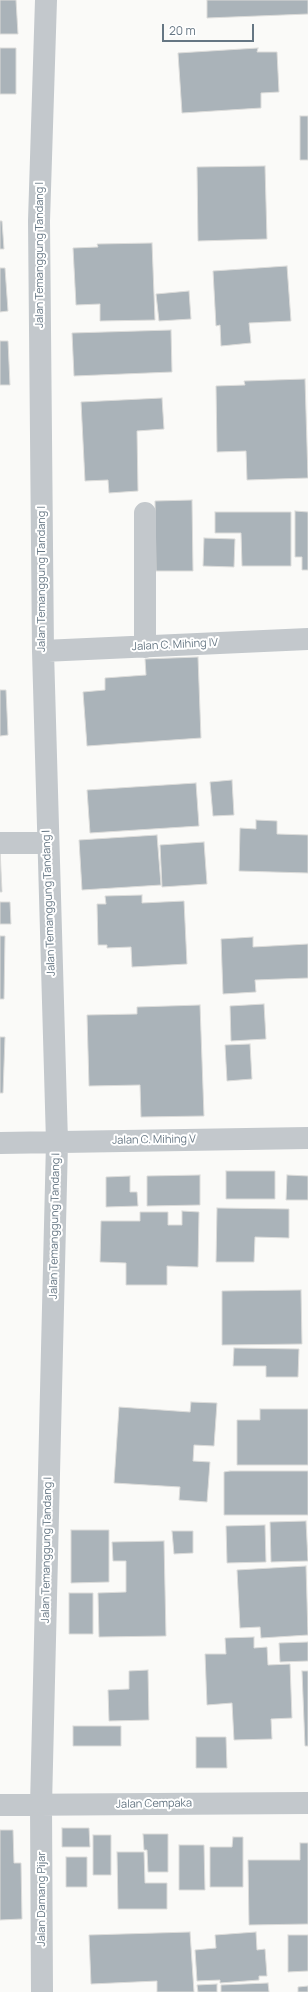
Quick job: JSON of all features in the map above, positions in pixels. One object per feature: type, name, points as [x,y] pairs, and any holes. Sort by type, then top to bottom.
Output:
[{"type":"street","name":"Jalan Temanggung Tandang I","points":[[41,1805],[57,1142],[42,651],[39,221],[46,0]]},
{"type":"street","points":[[145,646],[146,513]]},
{"type":"street","name":"Jalan C. Mihing IV","points":[[42,651],[308,639]]},
{"type":"street","points":[[0,843],[47,843]]},
{"type":"street","name":"Jalan C. Mihing V","points":[[0,1143],[308,1138]]},
{"type":"street","name":"Jalan Cempaka","points":[[0,1805],[308,1803]]},
{"type":"street","name":"Jalan Damang Pijar","points":[[41,1805],[42,1992]]},
{"type":"building","points":[[0,0],[16,0],[18,34],[0,34]]},
{"type":"building","points":[[207,0],[308,0],[308,14],[207,18]]},
{"type":"building","points":[[0,48],[16,48],[16,94],[0,94]]},
{"type":"building","points":[[258,48],[257,52],[277,52],[279,92],[261,93],[261,108],[182,113],[178,53]]},
{"type":"building","points":[[300,116],[308,116],[308,160],[300,160]]},
{"type":"building","points":[[265,166],[267,239],[198,241],[197,167]]},
{"type":"building","points":[[0,221],[2,221],[4,249],[0,249]]},
{"type":"building","points":[[152,243],[155,320],[100,321],[100,304],[76,305],[73,248],[98,247],[97,244]]},
{"type":"building","points":[[287,266],[291,321],[249,323],[251,343],[221,346],[220,325],[216,326],[213,271]]},
{"type":"building","points":[[0,268],[5,268],[8,311],[0,312]]},
{"type":"building","points":[[189,291],[191,319],[159,321],[156,294]]},
{"type":"building","points":[[171,330],[172,372],[74,376],[72,333]]},
{"type":"building","points":[[0,341],[8,341],[10,385],[0,385]]},
{"type":"building","points":[[305,379],[308,478],[247,480],[246,451],[217,452],[216,386],[245,385],[244,381]]},
{"type":"building","points":[[162,398],[164,429],[137,431],[138,491],[109,493],[108,480],[85,481],[81,402]]},
{"type":"building","points":[[192,500],[193,571],[156,571],[155,501]]},
{"type":"building","points":[[295,511],[308,512],[308,570],[302,570],[302,557],[295,557]]},
{"type":"building","points":[[215,512],[291,512],[291,566],[242,566],[241,533],[215,533]]},
{"type":"building","points":[[204,538],[235,539],[234,567],[203,566]]},
{"type":"building","points":[[198,657],[201,738],[87,746],[83,692],[105,690],[105,678],[146,675],[145,659]]},
{"type":"building","points":[[0,690],[6,690],[8,735],[0,736]]},
{"type":"building","points":[[232,780],[234,815],[213,816],[210,782]]},
{"type":"building","points":[[196,783],[199,826],[90,833],[87,790]]},
{"type":"building","points":[[256,820],[277,821],[277,834],[308,835],[308,873],[239,871],[240,828],[256,829]]},
{"type":"building","points":[[157,835],[161,885],[82,890],[79,840]]},
{"type":"building","points":[[204,842],[207,884],[162,887],[160,845]]},
{"type":"building","points":[[0,849],[2,892],[0,892]]},
{"type":"building","points":[[142,895],[142,903],[184,901],[187,964],[132,967],[131,947],[107,948],[107,945],[98,945],[97,904],[106,904],[105,896]]},
{"type":"building","points":[[0,902],[10,902],[11,924],[0,924]]},
{"type":"building","points":[[0,936],[5,936],[4,999],[0,999]]},
{"type":"building","points":[[253,937],[253,947],[308,944],[308,978],[255,980],[256,992],[223,994],[221,939]]},
{"type":"building","points":[[264,1004],[266,1039],[231,1041],[230,1006]]},
{"type":"building","points":[[200,1005],[204,1116],[141,1117],[140,1085],[89,1086],[87,1015],[137,1014],[137,1007]]},
{"type":"building","points":[[0,1037],[5,1037],[3,1093],[0,1093]]},
{"type":"building","points":[[250,1044],[252,1079],[227,1081],[225,1045]]},
{"type":"building","points":[[226,1171],[275,1171],[275,1199],[226,1199]]},
{"type":"building","points":[[200,1175],[200,1205],[147,1206],[147,1176]]},
{"type":"building","points":[[287,1175],[308,1176],[308,1200],[286,1200]]},
{"type":"building","points":[[130,1176],[130,1192],[137,1192],[138,1206],[106,1207],[106,1177]]},
{"type":"building","points":[[217,1208],[289,1209],[289,1238],[255,1237],[254,1262],[216,1262]]},
{"type":"building","points":[[182,1211],[199,1212],[198,1267],[167,1266],[167,1285],[126,1285],[126,1263],[100,1262],[101,1221],[140,1221],[140,1212],[168,1212],[168,1225],[182,1225]]},
{"type":"building","points":[[301,1290],[302,1344],[222,1345],[222,1291]]},
{"type":"building","points":[[234,1348],[299,1349],[298,1377],[266,1377],[266,1366],[233,1366]]},
{"type":"building","points":[[191,1402],[217,1403],[214,1446],[194,1445],[193,1461],[210,1462],[207,1502],[179,1500],[180,1487],[114,1483],[119,1407],[190,1412]]},
{"type":"building","points":[[260,1409],[308,1409],[308,1465],[237,1465],[237,1420],[260,1420]]},
{"type":"building","points":[[308,1471],[308,1515],[224,1515],[224,1472]]},
{"type":"building","points":[[306,1521],[308,1561],[271,1562],[270,1522]]},
{"type":"building","points":[[265,1525],[266,1562],[227,1563],[226,1526]]},
{"type":"building","points":[[71,1530],[109,1530],[109,1582],[71,1583]]},
{"type":"building","points":[[172,1531],[193,1531],[193,1553],[174,1554]]},
{"type":"building","points":[[164,1541],[166,1636],[99,1637],[98,1593],[126,1592],[126,1561],[113,1561],[112,1542]]},
{"type":"building","points":[[306,1566],[308,1635],[261,1638],[260,1627],[240,1628],[237,1570]]},
{"type":"building","points":[[69,1593],[93,1593],[93,1634],[69,1634]]},
{"type":"building","points":[[254,1637],[254,1648],[267,1647],[268,1665],[290,1664],[292,1718],[271,1719],[272,1739],[234,1740],[232,1703],[207,1705],[205,1654],[226,1654],[225,1638]]},
{"type":"building","points":[[308,1642],[308,1661],[280,1662],[279,1643]]},
{"type":"building","points":[[148,1670],[149,1720],[109,1721],[108,1690],[129,1689],[129,1671]]},
{"type":"building","points":[[302,1671],[308,1671],[308,1746],[305,1746]]},
{"type":"building","points":[[73,1726],[121,1726],[121,1746],[73,1746]]},
{"type":"building","points":[[196,1737],[226,1737],[227,1768],[196,1768]]},
{"type":"building","points":[[62,1828],[89,1828],[90,1847],[62,1847]]},
{"type":"building","points":[[0,1830],[13,1830],[14,1863],[21,1863],[22,1919],[0,1920]]},
{"type":"building","points":[[143,1834],[168,1834],[168,1872],[148,1872],[147,1850],[144,1850]]},
{"type":"building","points":[[93,1835],[111,1835],[111,1875],[93,1875]]},
{"type":"building","points":[[233,1837],[243,1837],[243,1887],[210,1887],[210,1847],[232,1847]]},
{"type":"building","points":[[300,1843],[308,1843],[308,1924],[249,1925],[248,1860],[300,1860]]},
{"type":"building","points":[[179,1845],[204,1845],[205,1890],[179,1890]]},
{"type":"building","points":[[117,1852],[144,1852],[145,1883],[167,1883],[167,1909],[118,1909]]},
{"type":"building","points":[[66,1857],[87,1857],[87,1887],[66,1887]]},
{"type":"building","points":[[190,1932],[194,1992],[157,1992],[157,1981],[91,1984],[89,1935]]},
{"type":"building","points":[[256,1932],[257,1950],[265,1949],[267,1976],[259,1976],[259,1980],[220,1983],[220,1980],[197,1981],[195,1950],[216,1948],[215,1935]]},
{"type":"building","points":[[288,1935],[308,1935],[308,1971],[288,1972]]},
{"type":"building","points":[[268,1983],[269,1992],[221,1992],[221,1985]]},
{"type":"building","points":[[217,1984],[217,1992],[198,1992],[197,1985]]},
{"type":"building","points":[[308,1986],[308,1992],[298,1992],[298,1987]]}]
